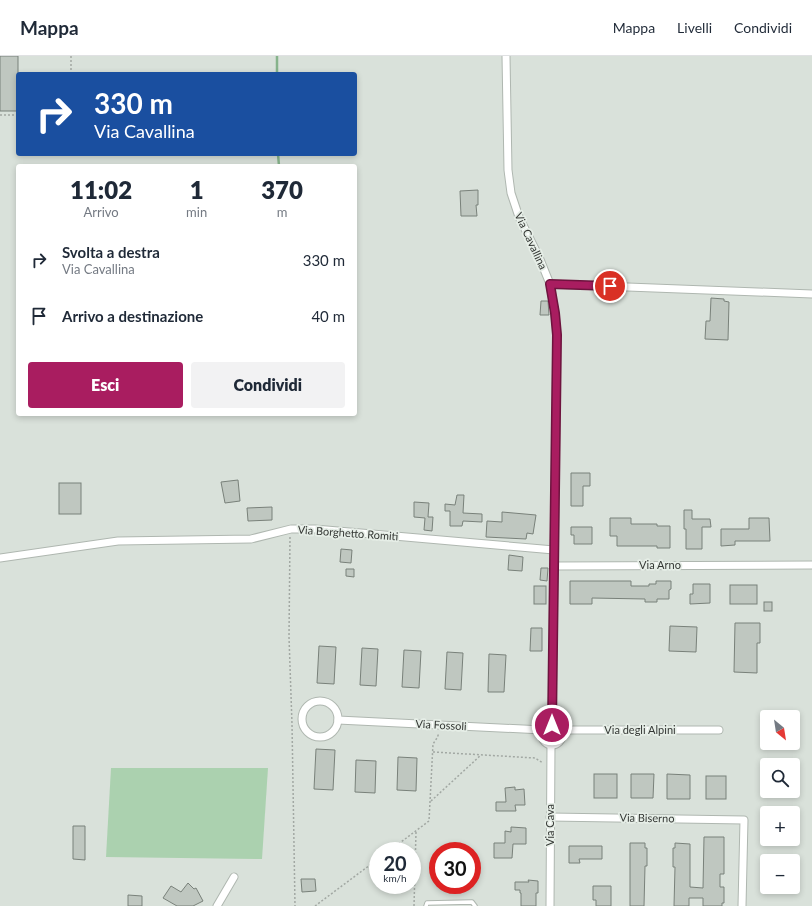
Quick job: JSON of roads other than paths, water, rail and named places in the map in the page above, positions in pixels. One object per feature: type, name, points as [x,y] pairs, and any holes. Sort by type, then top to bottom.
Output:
[{"type":"street","name":"Via Cavallina","points":[[506,56],[508,170],[511,193],[519,217],[539,257],[550,284],[812,294]]},
{"type":"street","points":[[550,284],[557,335],[552,725]]},
{"type":"street","name":"Via Borghetto Romiti","points":[[0,558],[118,541],[251,539],[290,529],[315,529],[554,550]]},
{"type":"street","name":"Via Arno","points":[[554,566],[812,565]]},
{"type":"street","points":[[326,702],[335,708],[338,714],[338,720],[336,729],[331,734],[321,737],[309,733],[303,723],[303,717],[308,706],[314,703],[326,702]]},
{"type":"street","name":"Via Fossoli","points":[[338,720],[543,730]]},
{"type":"street","points":[[552,725],[558,727],[561,738],[557,743],[551,744],[544,741],[542,735],[543,730],[547,726],[552,725]]},
{"type":"street","name":"Via degli Alpini","points":[[560,730],[719,730]]},
{"type":"street","name":"Via Cava","points":[[550,906],[551,744]]},
{"type":"street","name":"Via Biserno","points":[[550,817],[744,820],[742,906]]},
{"type":"street","points":[[217,906],[234,877]]},
{"type":"lane","points":[[426,906],[426,903],[451,904],[472,902],[475,906]]},
{"type":"waterway","points":[[277,56],[277,72]]},
{"type":"waterway","points":[[278,156],[279,164]]}]
